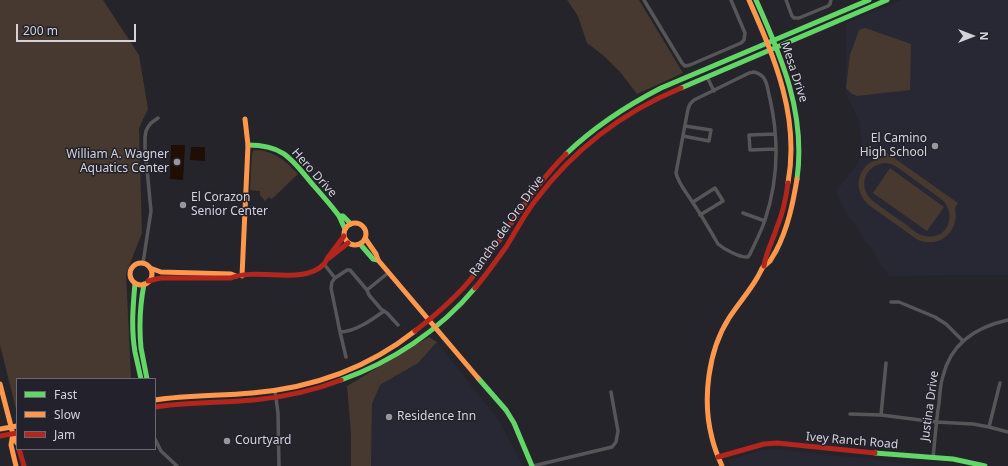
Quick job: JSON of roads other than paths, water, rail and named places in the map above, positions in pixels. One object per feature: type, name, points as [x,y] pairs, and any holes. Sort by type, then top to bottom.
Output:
[{"type":"main road","name":"Mesa Drive","points":[[749,0],[780,75],[789,112],[792,143],[791,166],[786,199],[776,232],[765,258],[764,266]]},
{"type":"main road","name":"Mesa Drive","points":[[722,466],[712,436],[708,413],[708,391],[714,353],[724,327],[764,266],[771,260],[783,235],[791,207],[798,166],[796,110],[787,75],[777,47],[756,0]]},
{"type":"main road","name":"Rancho del Oro Drive","points":[[156,400],[182,396],[253,393],[285,389],[322,379],[358,366],[384,352],[412,334],[429,320],[471,279],[541,181],[573,147],[595,128],[623,108],[661,88],[869,0]]},
{"type":"main road","name":"Rancho del Oro Drive","points":[[156,407],[176,404],[253,400],[311,390],[361,372],[401,351],[435,327],[456,309],[500,256],[534,202],[572,158],[601,133],[631,113],[657,99],[887,0]]},
{"type":"main road","points":[[707,77],[710,72],[720,64]]},
{"type":"main road","points":[[681,88],[700,77],[704,73],[703,71]]},
{"type":"main road","points":[[242,276],[248,145],[244,119]]},
{"type":"main road","name":"Hero Drive","points":[[248,145],[266,146],[284,153],[302,170],[339,216],[345,229]]},
{"type":"main road","name":"Hero Drive","points":[[339,216],[343,216],[352,224]]},
{"type":"main road","points":[[325,262],[344,236],[345,229],[352,224],[362,226],[365,231],[366,241],[388,273],[506,410],[514,423],[532,466]]},
{"type":"main road","points":[[344,236],[344,239],[348,243],[354,245],[362,243],[365,238]]},
{"type":"main road","points":[[134,282],[139,284],[162,278],[231,278],[236,276],[252,275],[304,275],[315,270],[348,243]]},
{"type":"main road","points":[[360,244],[373,259],[378,260]]},
{"type":"main road","points":[[141,378],[135,351],[133,331],[134,282],[130,276],[131,269],[136,264],[143,263],[150,268],[161,272],[231,274],[236,276]]},
{"type":"main road","points":[[147,378],[141,345],[140,322],[142,293],[152,274],[150,268]]},
{"type":"main road","points":[[0,384],[11,427],[15,434]]},
{"type":"main road","points":[[0,429],[16,426]]},
{"type":"main road","points":[[0,436],[15,434]]},
{"type":"main road","points":[[15,434],[11,444],[16,466]]},
{"type":"main road","name":"Ivey Ranch Road","points":[[718,457],[764,444],[777,443],[896,456],[953,459],[985,466]]},
{"type":"main road","points":[[19,450],[24,466]]},
{"type":"street","points":[[644,0],[685,66],[741,43],[744,40],[745,33],[731,0]]},
{"type":"street","points":[[786,0],[794,18],[799,18],[828,6],[831,0]]},
{"type":"street","points":[[754,72],[764,76],[772,109],[775,134],[776,165],[773,189],[765,221],[748,257],[744,257],[718,244],[677,178],[676,173],[685,126],[690,104],[694,100],[749,73],[754,72]]},
{"type":"street","points":[[707,77],[714,91]]},
{"type":"street","points":[[143,263],[151,211],[145,137],[146,131],[151,122],[158,118]]},
{"type":"street","points":[[683,136],[710,141],[711,130],[685,126]]},
{"type":"street","points":[[775,134],[749,135],[749,143],[750,150],[776,149]]},
{"type":"street","points":[[692,202],[715,188],[723,201],[700,215]]},
{"type":"street","points":[[743,212],[765,221]]},
{"type":"street","points":[[325,262],[335,278]]},
{"type":"street","points":[[346,357],[331,288],[332,282],[335,278],[347,270],[350,270],[368,290],[369,295],[398,326]]},
{"type":"street","points":[[368,290],[388,273]]},
{"type":"street","points":[[891,302],[899,302],[935,317],[946,324],[963,341]]},
{"type":"street","points":[[340,332],[350,331],[375,318],[384,311]]},
{"type":"street","name":"Justina Drive","points":[[933,458],[942,376],[952,353],[975,331],[994,323],[1008,320]]},
{"type":"street","points":[[881,415],[886,363]]},
{"type":"street","points":[[989,427],[1000,383]]},
{"type":"street","points":[[275,390],[279,428],[279,466]]},
{"type":"street","points":[[532,466],[612,447],[616,442],[618,432],[611,392]]},
{"type":"street","points":[[850,414],[881,415],[989,427],[1008,432]]},
{"type":"street","points":[[156,441],[161,450],[177,466]]},
{"type":"place","name":"El Camino High School","points":[[935,146]]},
{"type":"place","name":"William A. Wagner Aquatics Center","points":[[177,162]]},
{"type":"place","name":"El Corazon Senior Center","points":[[183,205]]},
{"type":"place","name":"Residence Inn","points":[[389,417]]},
{"type":"place","name":"Courtyard","points":[[227,441]]}]
